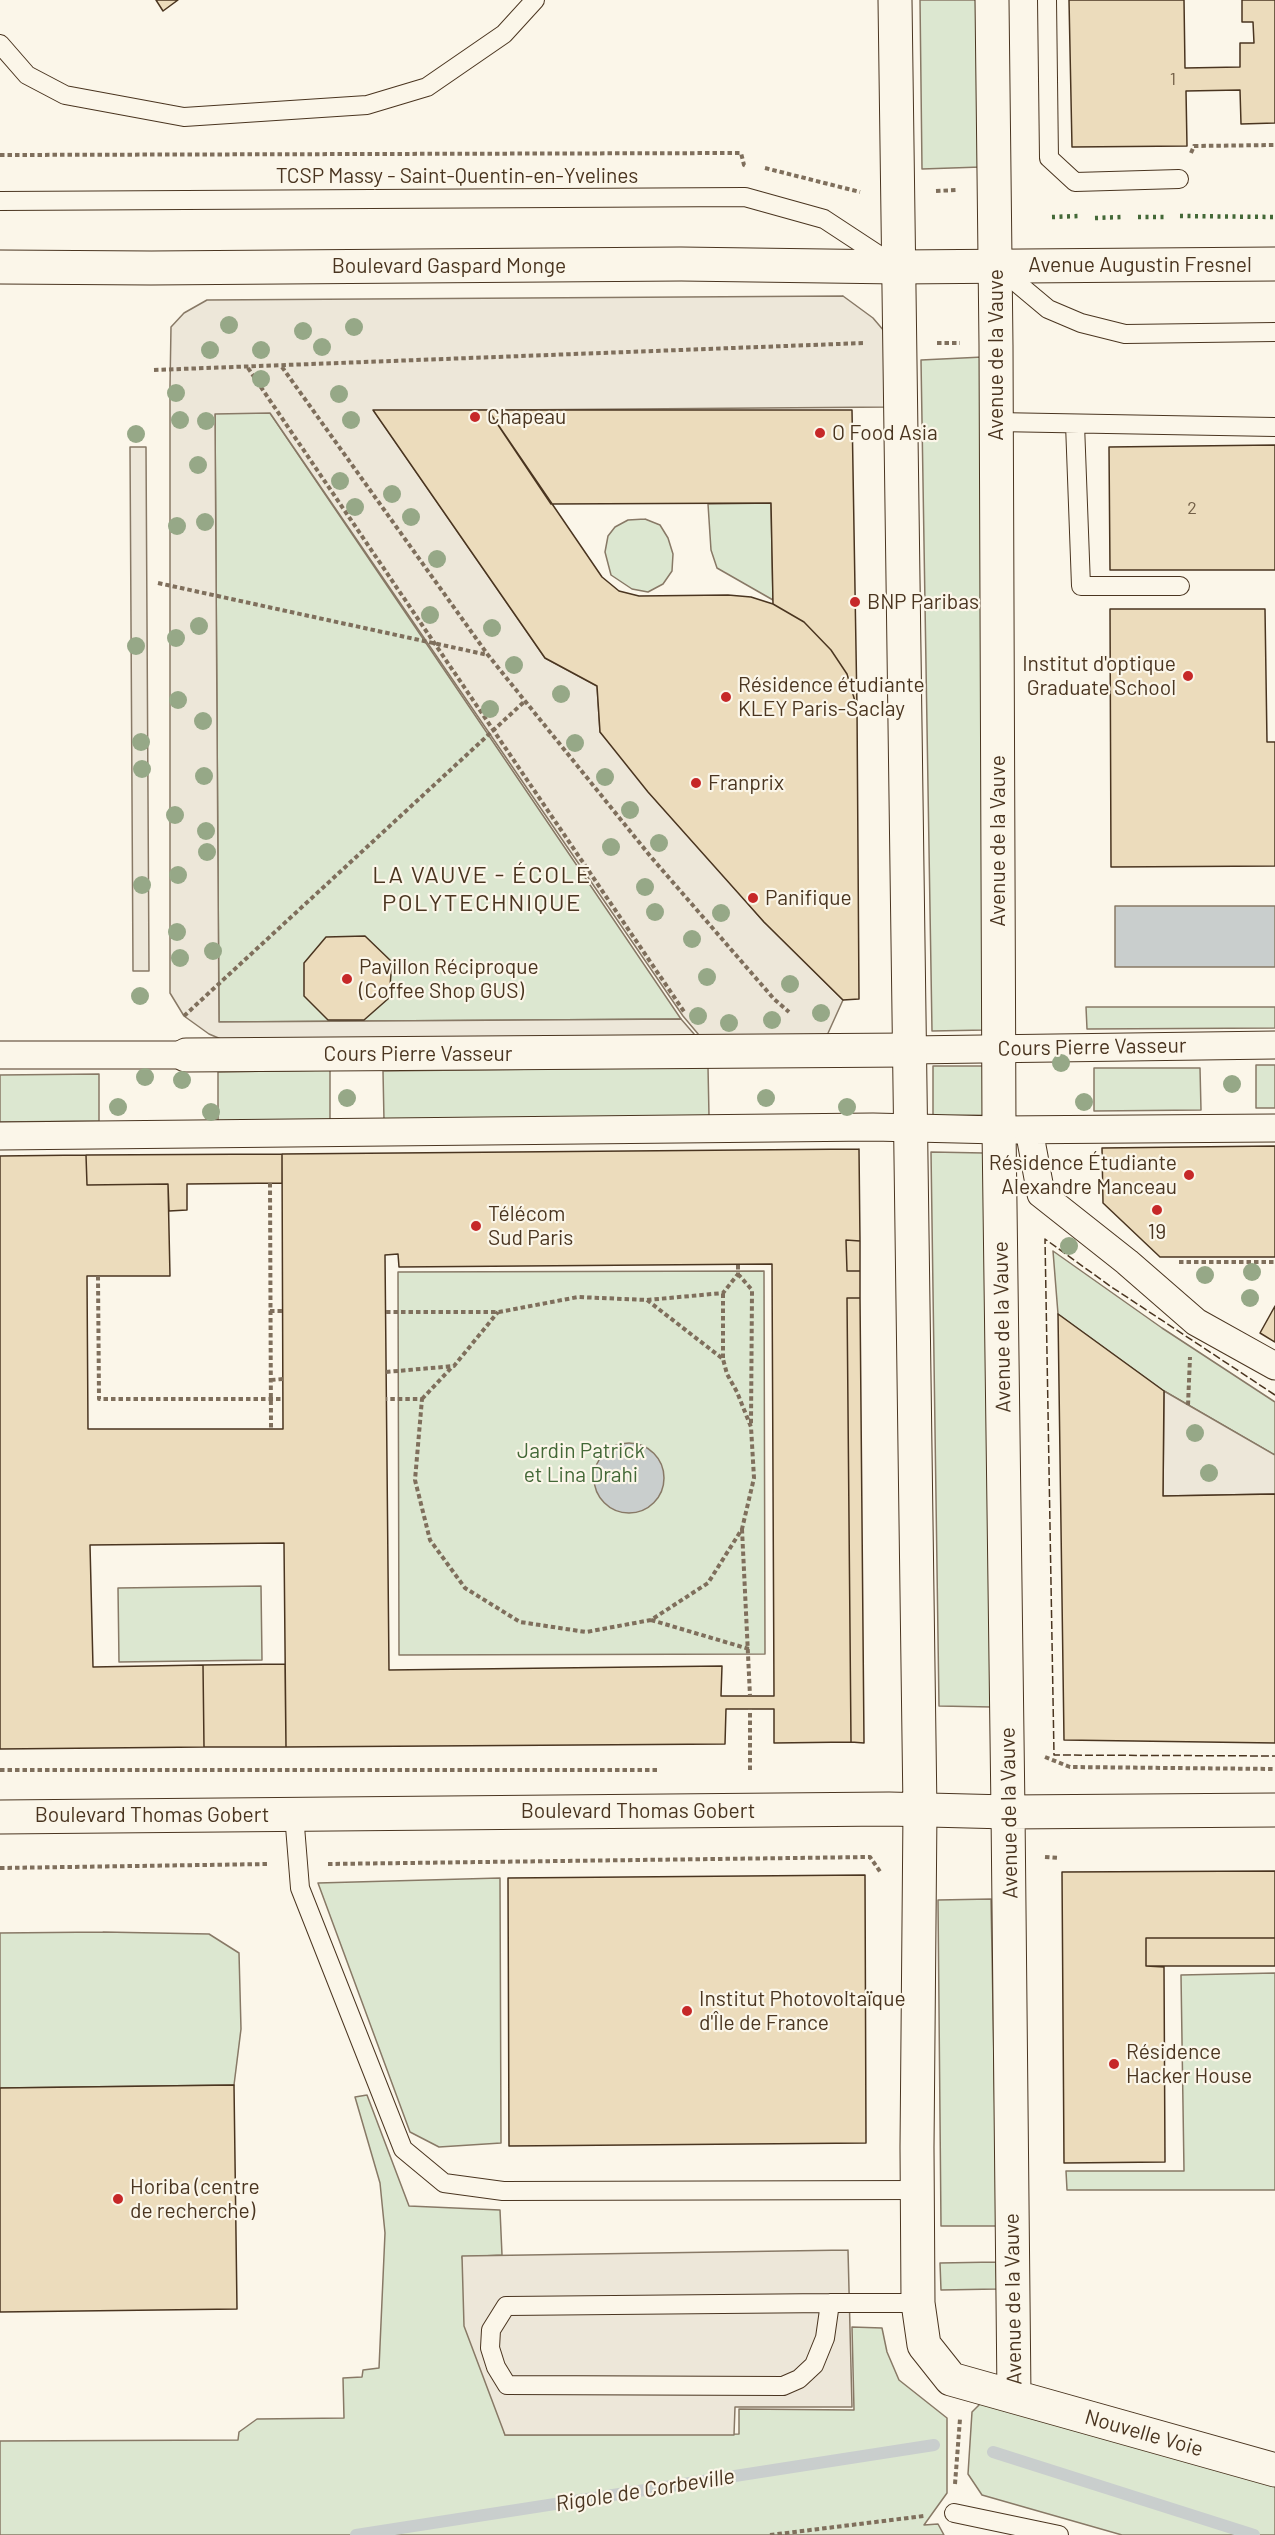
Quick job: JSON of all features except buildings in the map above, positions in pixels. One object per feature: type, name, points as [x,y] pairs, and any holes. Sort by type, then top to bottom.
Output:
[{"type":"main road","name":"Avenue de la Vauve","points":[[894,0],[920,1810],[918,2303],[924,2345],[951,2379],[1003,2395],[1014,2396],[1008,1812],[1014,1130],[999,1049],[992,0]]},
{"type":"main road","name":"Boulevard Gaspard Monge","points":[[0,267],[681,264],[898,267]]},
{"type":"main road","name":"Avenue Augustin Fresnel","points":[[898,267],[1275,264]]},
{"type":"main road","name":"Cours Pierre Vasseur","points":[[186,1055],[909,1050]]},
{"type":"main road","name":"Boulevard Thomas Gobert","points":[[0,1817],[920,1810],[1008,1812],[1275,1810]]},
{"type":"main road","name":"Nouvelle Voie","points":[[1014,2396],[1275,2470]]},
{"type":"street","name":"Cours Pierre Vasseur","points":[[909,1050],[1275,1045]]},
{"type":"street","name":"Cours Pierre Vasseur","points":[[0,1055],[186,1055]]},
{"type":"street","points":[[0,1136],[862,1127],[1014,1130],[1275,1128]]},
{"type":"street","points":[[1014,1130],[1041,1194],[1127,1262],[1196,1322],[1275,1366]]},
{"type":"lane","points":[[0,44],[27,75],[65,95],[184,117],[367,105],[427,87],[504,34],[535,0]]},
{"type":"lane","points":[[1047,0],[1049,158],[1075,182],[1179,179]]},
{"type":"lane","name":"TCSP Massy - Saint-Quentin-en-Yvelines","points":[[0,201],[745,197],[824,219],[898,267]]},
{"type":"lane","points":[[995,265],[1048,309],[1081,323],[1125,334],[1275,332]]},
{"type":"lane","points":[[996,422],[1275,427]]},
{"type":"lane","points":[[1076,424],[1081,586],[1180,586]]},
{"type":"lane","points":[[294,1814],[300,1888],[403,2149],[444,2183],[503,2191],[918,2190]]},
{"type":"lane","points":[[830,2303],[825,2338],[814,2365],[799,2379],[783,2386],[507,2385],[496,2367],[490,2349],[491,2330],[506,2306],[830,2303],[918,2303]]},
{"type":"lane","points":[[954,2513],[1059,2535]]},
{"type":"path","points":[[1179,179],[1194,146],[1275,145]]},
{"type":"path","points":[[0,155],[741,153],[744,165],[776,170],[859,192],[897,191]]},
{"type":"path","points":[[154,370],[874,343]]},
{"type":"path","points":[[282,366],[488,655],[651,857],[774,999],[791,1013]]},
{"type":"path","points":[[248,368],[691,1022]]},
{"type":"path","points":[[158,583],[488,655]]},
{"type":"path","points":[[177,1022],[525,701]]},
{"type":"path","points":[[270,1184],[271,1429]]},
{"type":"path","points":[[1127,1262],[1275,1262]]},
{"type":"path","points":[[738,1264],[738,1274],[723,1293],[723,1359],[726,1374],[737,1392],[751,1427]]},
{"type":"path","points":[[738,1274],[752,1290],[751,1427],[754,1478],[742,1529],[750,1696]]},
{"type":"path","points":[[98,1276],[99,1399],[284,1399]]},
{"type":"path","points":[[386,1312],[499,1312],[578,1297],[647,1300],[723,1293]]},
{"type":"path","points":[[647,1300],[723,1359]]},
{"type":"path","points":[[270,1311],[283,1311]]},
{"type":"path","points":[[499,1312],[422,1399],[415,1480],[430,1540],[465,1588],[520,1622],[586,1632],[651,1620],[708,1583],[742,1529]]},
{"type":"path","points":[[386,1372],[453,1366]]},
{"type":"path","points":[[271,1380],[283,1379]]},
{"type":"path","points":[[386,1399],[422,1399]]},
{"type":"path","points":[[651,1620],[749,1649]]},
{"type":"path","points":[[750,1709],[750,1770]]},
{"type":"path","points":[[1039,1755],[1070,1767],[1275,1769]]},
{"type":"path","points":[[0,1770],[667,1770]]},
{"type":"path","points":[[738,1770],[762,1770]]},
{"type":"path","points":[[0,1868],[870,1857],[884,1876]]},
{"type":"path","points":[[1044,1857],[1059,1858]]},
{"type":"path","points":[[955,2490],[960,2414]]},
{"type":"path","points":[[770,2535],[954,2513]]},
{"type":"green space","points":[[920,0],[979,0],[981,167],[922,169]]},
{"type":"green space","points":[[983,357],[986,1030],[932,1031],[921,360]]},
{"type":"green space","points":[[215,413],[270,413],[681,1019],[219,1022]]},
{"type":"green space","points":[[771,503],[773,600],[717,568],[711,550],[708,504]]},
{"type":"green space","points":[[645,519],[660,525],[668,538],[673,554],[672,571],[663,584],[648,592],[632,589],[611,575],[605,552],[608,536],[615,527],[628,520]]},
{"type":"green space","points":[[1086,1007],[1275,1007],[1275,1028],[1087,1029]]},
{"type":"green space","points":[[1256,1065],[1275,1065],[1275,1108],[1256,1108]]},
{"type":"green space","points":[[933,1066],[986,1066],[988,1115],[933,1116]]},
{"type":"green space","points":[[708,1067],[709,1116],[384,1121],[383,1071]]},
{"type":"green space","points":[[1094,1068],[1200,1068],[1201,1110],[1094,1111]]},
{"type":"green space","points":[[330,1070],[330,1120],[218,1121],[218,1072]]},
{"type":"green space","points":[[99,1074],[99,1121],[0,1122],[0,1075]]},
{"type":"green space","points":[[931,1152],[984,1153],[992,1707],[939,1706]]},
{"type":"green space","points":[[1053,1251],[1162,1328],[1275,1402],[1275,1455],[1164,1391],[1058,1314]]},
{"type":"green space","name":"Jardin Patrick et Lina Drahi","points":[[764,1271],[765,1654],[399,1655],[398,1272]]},
{"type":"green space","points":[[261,1586],[262,1660],[119,1662],[118,1588]]},
{"type":"green space","points":[[500,1878],[501,2143],[439,2147],[410,2132],[318,1883]]},
{"type":"green space","points":[[991,1899],[997,2226],[941,2226],[938,1900]]},
{"type":"green space","points":[[0,1933],[209,1934],[239,1953],[241,2029],[234,2085],[0,2088]]},
{"type":"green space","points":[[1275,1973],[1275,2190],[1067,2190],[1066,2171],[1184,2171],[1181,1975]]},
{"type":"green space","points":[[367,2095],[409,2206],[500,2210],[502,2255],[462,2257],[505,2435],[739,2434],[739,2409],[854,2410],[852,2327],[882,2328],[887,2352],[899,2380],[947,2418],[947,2493],[924,2525],[938,2524],[944,2535],[0,2535],[0,2441],[238,2440],[239,2432],[257,2419],[344,2418],[343,2378],[362,2377],[363,2370],[379,2368],[385,2233],[380,2183],[355,2097]]},
{"type":"green space","points":[[996,2262],[997,2289],[941,2290],[940,2263]]},
{"type":"green space","points":[[982,2402],[1275,2485],[1275,2535],[1122,2535],[982,2495],[968,2474],[972,2412]]},
{"type":"shaded area","points":[[843,296],[873,318],[890,338],[892,407],[374,411],[545,658],[597,686],[600,732],[764,922],[843,1000],[824,1042],[704,1041],[683,1016],[270,413],[215,414],[219,1022],[681,1019],[701,1042],[235,1045],[209,1034],[184,1016],[170,993],[171,327],[184,313],[207,300]]},
{"type":"shaded area","points":[[130,447],[146,447],[149,971],[133,971]]},
{"type":"shaded area","points":[[1115,906],[1275,906],[1275,967],[1115,967]]},
{"type":"shaded area","points":[[1164,1391],[1275,1455],[1275,1494],[1163,1496]]},
{"type":"shaded area","points":[[629,1443],[642,1446],[654,1453],[661,1465],[664,1478],[661,1491],[654,1503],[642,1510],[629,1513],[616,1510],[604,1503],[597,1491],[594,1478],[597,1465],[604,1453],[616,1446]]},
{"type":"shaded area","points":[[848,2250],[852,2407],[735,2407],[734,2435],[505,2435],[464,2326],[462,2256]]},
{"type":"waterway","name":"Rigole de Corbeville","points":[[356,2535],[934,2445]]},
{"type":"waterway","name":"Rigole de Corbeville","points":[[993,2452],[1254,2535]]},
{"type":"hedge","points":[[1052,217],[1079,216]]},
{"type":"hedge","points":[[1180,216],[1275,217]]},
{"type":"hedge","points":[[1095,218],[1122,217]]},
{"type":"hedge","points":[[1138,217],[1165,217]]},
{"type":"fence","points":[[1275,1395],[1110,1286],[1045,1239],[1054,1755],[1275,1756]]},
{"type":"place","name":"Chapeau","points":[[475,417]]},
{"type":"place","name":"O Food Asia","points":[[820,433]]},
{"type":"place","name":"BNP Paribas","points":[[855,602]]},
{"type":"place","name":"Institut d'optique Graduate School","points":[[1188,676]]},
{"type":"place","name":"Résidence étudiante KLEY Paris-Saclay","points":[[726,697]]},
{"type":"place","name":"Franprix","points":[[696,783]]},
{"type":"place","name":"Panifique","points":[[753,898]]},
{"type":"place","name":"Pavillon Réciproque (Coffee Shop GUS)","points":[[347,979]]},
{"type":"place","name":"Résidence Étudiante Alexandre Manceau","points":[[1189,1175]]},
{"type":"place","name":"19","points":[[1157,1210]]},
{"type":"place","name":"Télécom Sud Paris","points":[[476,1226]]},
{"type":"place","name":"Institut Photovoltaïque d'Île de France","points":[[687,2011]]},
{"type":"place","name":"Résidence Hacker House","points":[[1114,2064]]},
{"type":"place","name":"Horiba (centre de recherche)","points":[[118,2199]]},
{"type":"district","name":"LA VAUVE - ÉCOLE POLYTECHNIQUE","points":[[482,889]]}]
